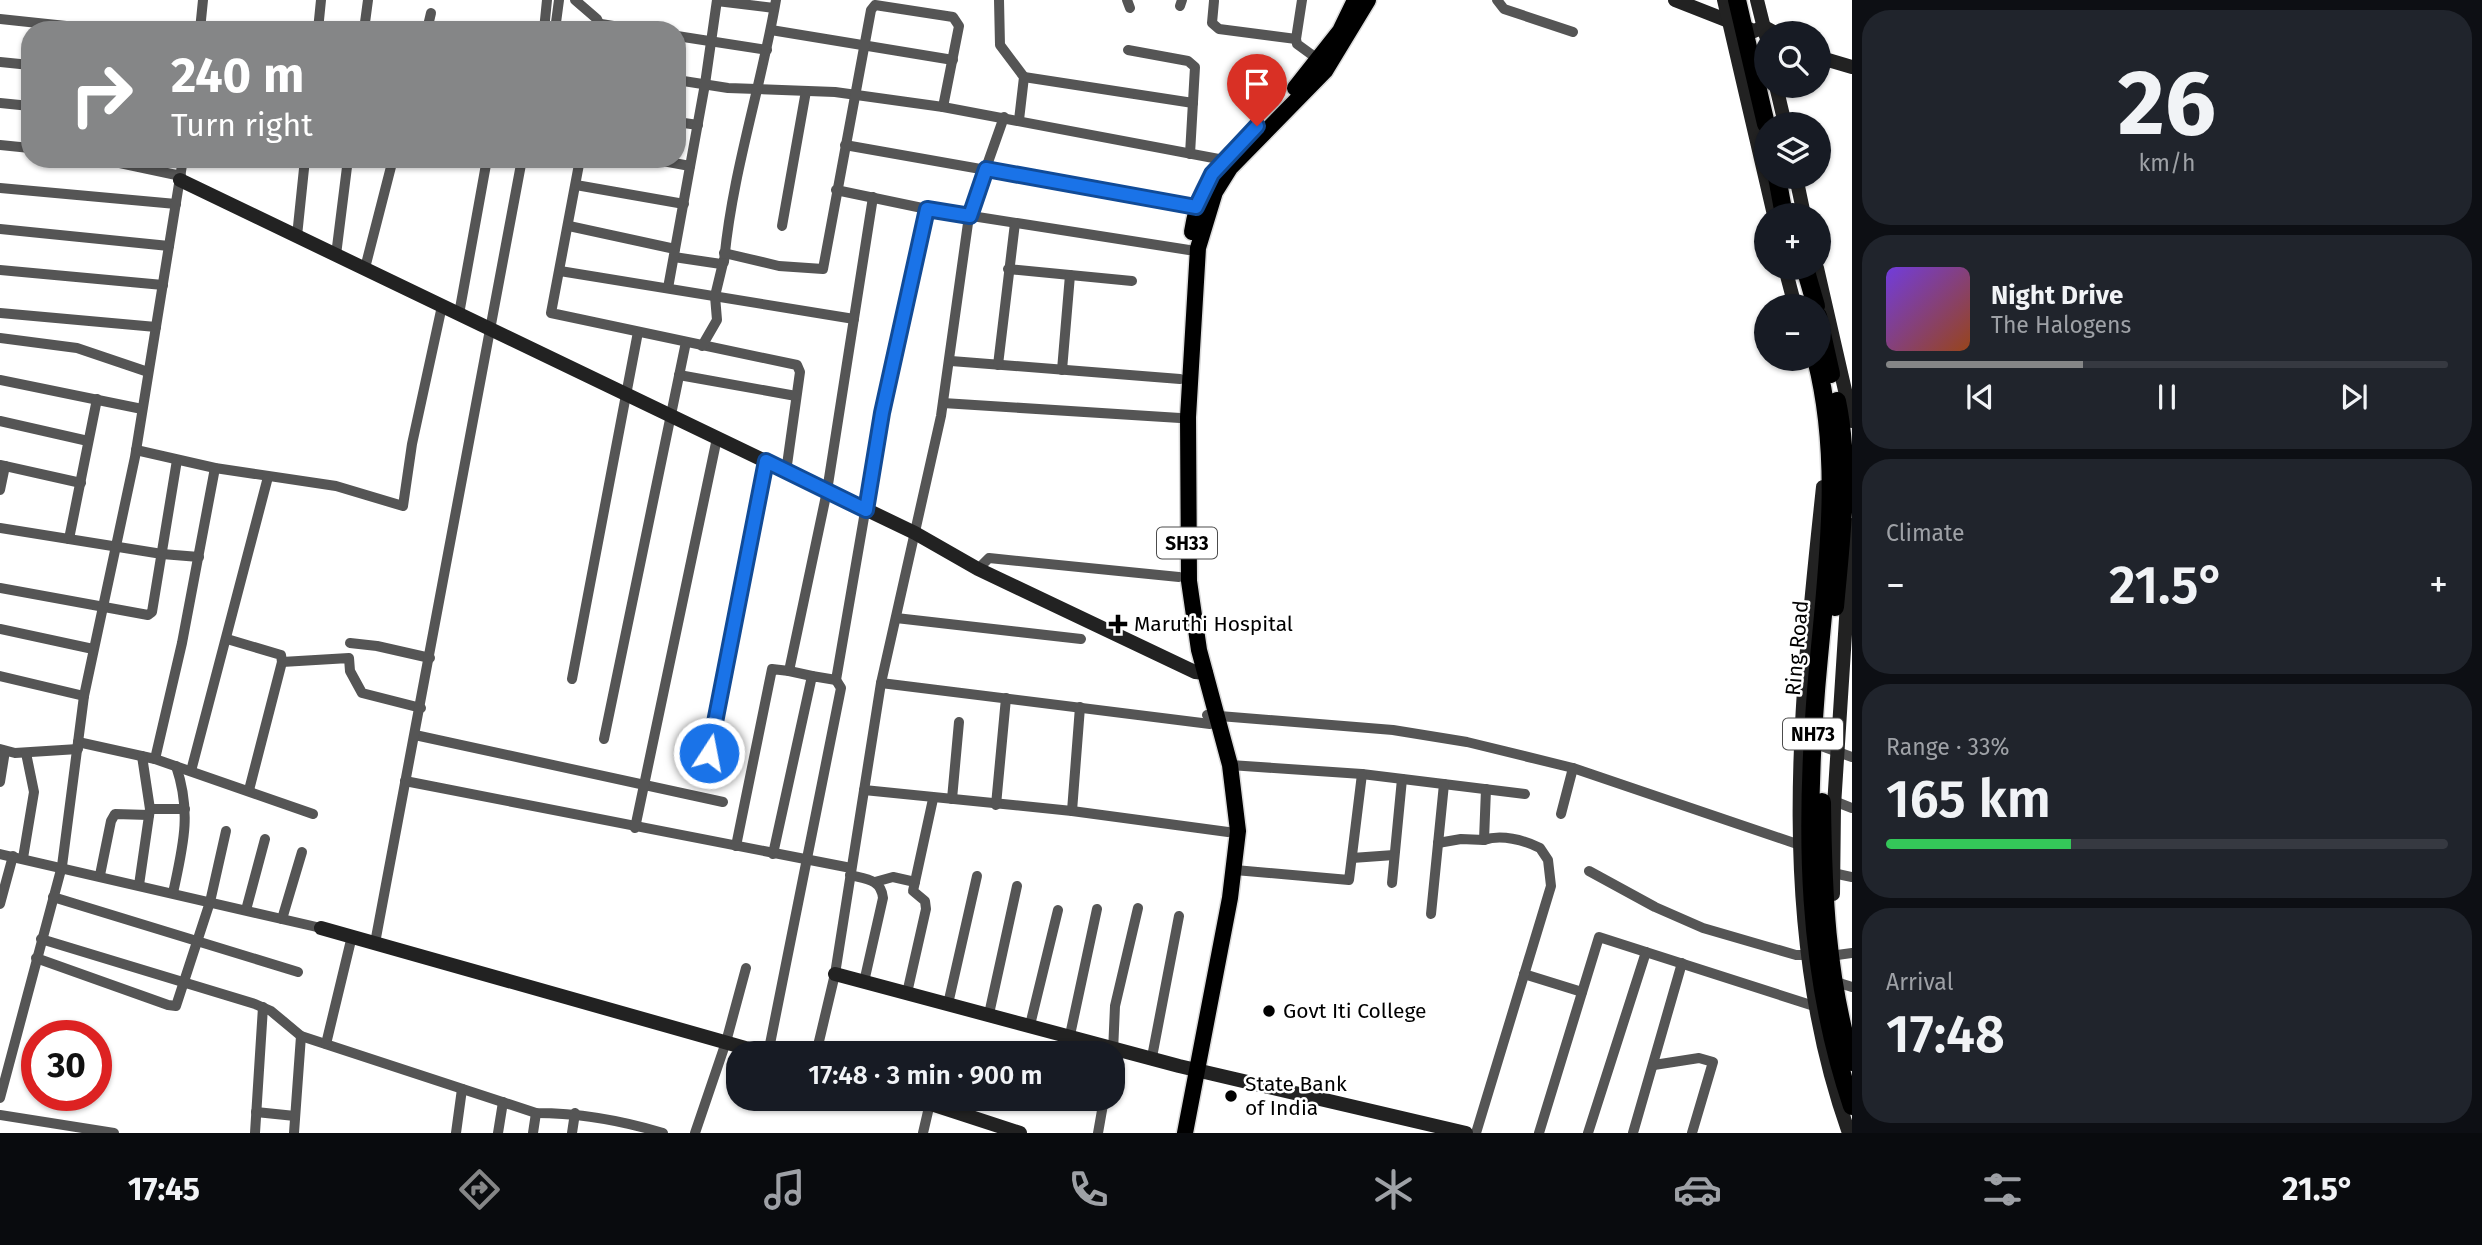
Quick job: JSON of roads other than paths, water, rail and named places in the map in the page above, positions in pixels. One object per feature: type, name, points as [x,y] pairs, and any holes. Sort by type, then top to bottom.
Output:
[{"type":"highway","points":[[1737,0],[1754,27]]},
{"type":"highway","points":[[1746,0],[1754,26]]},
{"type":"highway","name":"Ring Road","points":[[1817,371],[1817,381],[1828,407],[1832,496],[1814,646],[1824,747]]},
{"type":"highway","name":"Ring Road","points":[[1830,371],[1842,425],[1842,577],[1824,747],[1813,921],[1824,1008],[1852,1106]]},
{"type":"highway","name":"Ring Road","points":[[1813,921],[1830,956],[1833,981],[1849,1037],[1852,1062]]},
{"type":"main road","name":"SH33","points":[[1201,672],[1186,639],[1179,577],[1180,379],[1189,250],[1196,207],[1212,174],[1319,60],[1340,31],[1355,0]]},
{"type":"main road","name":"SH33","points":[[1185,1133],[1192,1069],[1222,898],[1228,832],[1227,798],[1193,620],[1187,542],[1194,296],[1205,218],[1215,192],[1230,168],[1325,71],[1368,0]]},
{"type":"main road","name":"SH33","points":[[1174,1133],[1192,1069],[1235,870],[1236,799],[1230,765],[1212,718]]},
{"type":"street","points":[[201,21],[203,0]]},
{"type":"street","points":[[319,21],[321,0]]},
{"type":"street","points":[[365,21],[368,0]]},
{"type":"street","points":[[545,21],[547,0]]},
{"type":"street","points":[[556,21],[559,0]]},
{"type":"street","points":[[575,0],[595,21]]},
{"type":"street","points":[[999,0],[1000,45],[1024,77],[1019,120]]},
{"type":"street","points":[[1302,0],[1297,44],[1319,60]]},
{"type":"street","points":[[1497,0],[1504,9],[1573,32]]},
{"type":"street","points":[[1675,0],[1754,29]]},
{"type":"street","points":[[1724,0],[1754,28]]},
{"type":"street","points":[[1756,21],[1757,0]]},
{"type":"street","points":[[668,288],[698,125],[717,1],[775,4],[759,89],[748,123],[715,296],[717,320],[702,346]]},
{"type":"street","points":[[1214,1],[1212,23],[1219,29],[1296,39]]},
{"type":"street","points":[[569,226],[675,253],[823,269],[871,10],[881,4],[953,17],[959,26],[943,107]]},
{"type":"street","points":[[430,21],[432,13]]},
{"type":"street","points":[[0,19],[21,21]]},
{"type":"street","points":[[771,30],[953,60]]},
{"type":"street","points":[[686,38],[767,50]]},
{"type":"street","points":[[1128,50],[1192,63],[1196,72],[1189,154]]},
{"type":"street","points":[[1831,61],[1852,67]]},
{"type":"street","points":[[0,62],[21,64]]},
{"type":"street","points":[[1024,77],[1193,103]]},
{"type":"street","points":[[686,81],[857,96],[943,107],[1224,160]]},
{"type":"street","points":[[782,226],[806,91]]},
{"type":"street","points":[[1762,98],[1773,203]]},
{"type":"street","points":[[0,103],[21,105]]},
{"type":"street","points":[[819,1041],[835,974],[881,683],[951,360],[970,216],[1004,117]]},
{"type":"street","points":[[686,123],[698,125]]},
{"type":"street","points":[[0,145],[21,147]]},
{"type":"street","points":[[845,145],[1196,207]]},
{"type":"street","points":[[686,165],[690,166]]},
{"type":"street","points":[[138,168],[180,178],[915,533],[978,569],[1201,672]]},
{"type":"street","points":[[0,1098],[62,866],[84,696],[136,450],[182,168]]},
{"type":"street","points":[[297,236],[304,168]]},
{"type":"street","points":[[336,255],[347,168]]},
{"type":"street","points":[[365,268],[391,168]]},
{"type":"street","points":[[459,314],[485,168]]},
{"type":"street","points":[[375,943],[520,168]]},
{"type":"street","points":[[579,168],[551,313],[797,365],[800,372],[786,472]]},
{"type":"street","points":[[576,185],[684,204]]},
{"type":"street","points":[[0,188],[176,204]]},
{"type":"street","points":[[836,190],[927,209],[1189,250]]},
{"type":"street","points":[[789,671],[827,491],[873,197]]},
{"type":"street","points":[[770,1041],[841,688],[836,680],[882,413],[927,209]]},
{"type":"street","points":[[998,365],[1015,223]]},
{"type":"street","points":[[0,229],[169,246]]},
{"type":"street","points":[[0,270],[163,285]]},
{"type":"street","points":[[1008,270],[1132,281]]},
{"type":"street","points":[[560,271],[854,319]]},
{"type":"street","points":[[1062,370],[1070,275]]},
{"type":"street","points":[[1819,280],[1852,421]]},
{"type":"street","points":[[136,450],[215,468],[336,486],[403,506],[411,444],[442,306]]},
{"type":"street","points":[[0,313],[156,327]]},
{"type":"street","points":[[572,679],[638,331]]},
{"type":"street","points":[[0,338],[77,348],[148,372]]},
{"type":"street","points":[[604,739],[686,342]]},
{"type":"street","points":[[951,360],[1180,379]]},
{"type":"street","points":[[1813,371],[1817,381]]},
{"type":"street","points":[[679,375],[796,396]]},
{"type":"street","points":[[0,380],[142,409]]},
{"type":"street","points":[[69,540],[97,399]]},
{"type":"street","points":[[943,403],[1180,418]]},
{"type":"street","points":[[0,421],[88,442]]},
{"type":"street","points":[[635,828],[717,438]]},
{"type":"street","points":[[0,588],[148,615],[152,612],[177,460]]},
{"type":"street","points":[[709,753],[766,461]]},
{"type":"street","points":[[0,490],[2,466],[81,483]]},
{"type":"street","points":[[155,759],[170,703],[215,468]]},
{"type":"street","points":[[191,771],[268,477]]},
{"type":"street","points":[[1849,1133],[1829,1077],[1814,1006],[1807,954],[1813,921],[1832,900],[1834,801],[1824,747],[1846,695],[1842,577],[1852,525]]},
{"type":"street","points":[[0,528],[162,554],[199,557]]},
{"type":"street","points":[[978,569],[989,558],[1179,577]]},
{"type":"street","points":[[895,618],[1081,639]]},
{"type":"street","points":[[0,629],[93,649]]},
{"type":"street","points":[[227,639],[281,654],[282,662],[249,790]]},
{"type":"street","points":[[349,643],[377,646],[430,659]]},
{"type":"street","points":[[1813,921],[1800,889],[1800,845],[1814,646]]},
{"type":"street","points":[[282,662],[349,658],[350,671],[362,693],[421,708]]},
{"type":"street","points":[[736,846],[772,670],[836,680]]},
{"type":"street","points":[[0,676],[84,696]]},
{"type":"street","points":[[773,854],[811,676]]},
{"type":"street","points":[[881,683],[1080,707],[1393,730],[1467,742],[1573,768],[1800,845]]},
{"type":"street","points":[[996,805],[1006,698]]},
{"type":"street","points":[[1072,811],[1080,707]]},
{"type":"street","points":[[951,799],[959,722]]},
{"type":"street","points":[[415,735],[723,802]]},
{"type":"street","points":[[0,782],[2,750],[26,753],[78,745],[155,759],[313,814]]},
{"type":"street","points":[[1824,747],[1852,757]]},
{"type":"street","points":[[0,904],[18,857],[34,792],[26,753]]},
{"type":"street","points":[[139,885],[149,812],[142,756]]},
{"type":"street","points":[[1230,765],[1362,775],[1525,794]]},
{"type":"street","points":[[173,893],[187,827],[184,787],[176,766]]},
{"type":"street","points":[[1561,814],[1573,768]]},
{"type":"street","points":[[1235,870],[1346,882],[1350,878],[1362,775]]},
{"type":"street","points":[[1392,883],[1402,779]]},
{"type":"street","points":[[405,781],[635,828],[806,859],[851,871],[875,881],[880,885],[883,898],[864,982]]},
{"type":"street","points":[[1431,914],[1444,784]]},
{"type":"street","points":[[1483,840],[1486,789]]},
{"type":"street","points":[[864,790],[1072,811],[1228,832]]},
{"type":"street","points":[[907,993],[926,909],[925,901],[913,891],[933,799]]},
{"type":"street","points":[[1834,801],[1852,808]]},
{"type":"street","points":[[100,875],[111,821],[115,814],[186,809]]},
{"type":"street","points":[[36,958],[176,1006],[210,902],[226,831]]},
{"type":"street","points":[[1438,843],[1498,838],[1536,845],[1548,860],[1549,897],[1476,1133]]},
{"type":"street","points":[[246,910],[265,839]]},
{"type":"street","points":[[282,919],[302,852]]},
{"type":"street","points":[[0,854],[62,866],[352,936],[726,1042],[695,1133]]},
{"type":"street","points":[[1352,858],[1394,855]]},
{"type":"street","points":[[1590,871],[1655,907],[1703,928],[1796,955],[1807,954]]},
{"type":"street","points":[[1833,873],[1852,877]]},
{"type":"street","points":[[948,1004],[977,876]]},
{"type":"street","points":[[875,881],[893,877],[915,882]]},
{"type":"street","points":[[989,1014],[1017,886]]},
{"type":"street","points":[[53,897],[298,972]]},
{"type":"street","points":[[1113,1041],[1115,1006],[1138,908]]},
{"type":"street","points":[[1070,1035],[1097,909]]},
{"type":"street","points":[[1030,1025],[1058,910]]},
{"type":"street","points":[[1152,1057],[1179,916]]},
{"type":"street","points":[[326,1044],[352,936]]},
{"type":"street","points":[[1539,1133],[1599,937],[1814,1006]]},
{"type":"street","points":[[41,939],[263,1007],[301,1036],[536,1113],[575,1113],[624,1121],[663,1133]]},
{"type":"street","points":[[1588,1133],[1646,952]]},
{"type":"street","points":[[1830,956],[1852,953]]},
{"type":"street","points":[[1633,1133],[1682,964]]},
{"type":"street","points":[[726,1041],[746,968]]},
{"type":"street","points":[[835,974],[1087,1041]]},
{"type":"street","points":[[1524,974],[1582,992]]},
{"type":"street","points":[[1833,981],[1852,986]]},
{"type":"street","points":[[255,1133],[263,1007]]},
{"type":"street","points":[[294,1133],[301,1036]]},
{"type":"street","points":[[1125,1052],[1466,1133]]},
{"type":"street","points":[[1654,1065],[1699,1058],[1713,1062],[1692,1133]]},
{"type":"street","points":[[456,1133],[462,1088]]},
{"type":"street","points":[[498,1133],[503,1102]]},
{"type":"street","points":[[923,1111],[923,1133]]},
{"type":"street","points":[[953,1111],[1020,1133]]},
{"type":"street","points":[[1098,1133],[1102,1111]]},
{"type":"street","points":[[257,1112],[295,1116]]},
{"type":"street","points":[[533,1133],[536,1113]]},
{"type":"street","points":[[572,1133],[575,1113]]},
{"type":"street","points":[[0,1115],[79,1130],[114,1133]]},
{"type":"street","points":[[38,1133],[41,1121]]},
{"type":"place","name":"Maruthi Hospital","points":[[1118,624]]},
{"type":"place","name":"Govt Iti College","points":[[1269,1011]]},
{"type":"place","name":"State Bank of India","points":[[1231,1096]]}]
